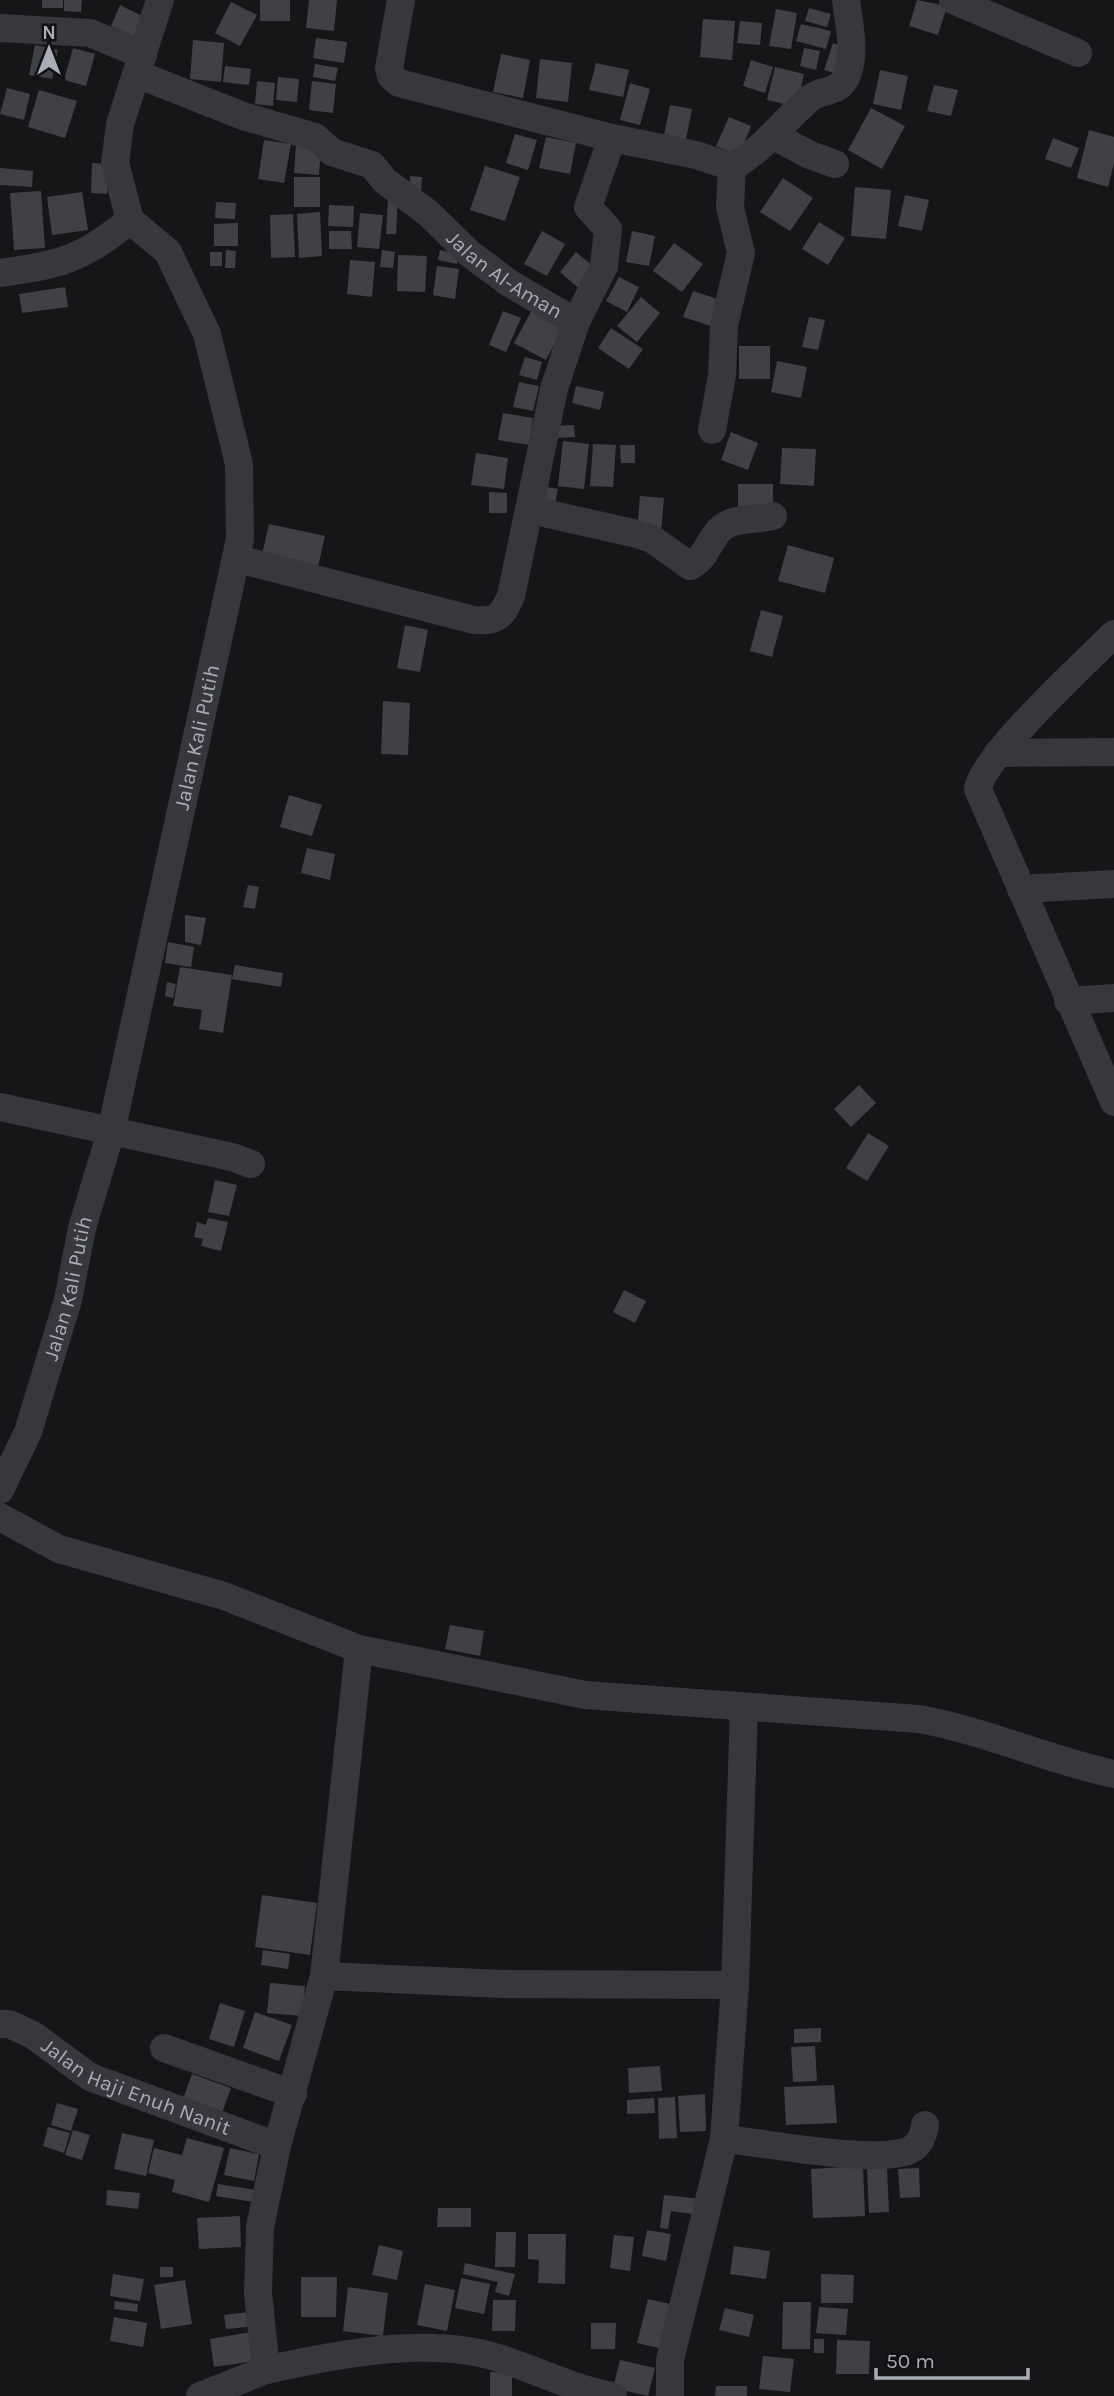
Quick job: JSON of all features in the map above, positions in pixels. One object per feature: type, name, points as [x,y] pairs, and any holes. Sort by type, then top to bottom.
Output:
[{"type":"street","points":[[0,273],[56,265],[98,247],[130,220],[116,170],[115,147],[160,0]]},
{"type":"street","points":[[401,0],[389,68],[391,76],[399,83],[612,138],[696,155],[732,167],[751,156],[811,97],[835,91],[842,84],[852,50],[846,0]]},
{"type":"street","points":[[953,0],[1077,53]]},
{"type":"street","name":"Jalan Al-Aman","points":[[0,28],[90,33],[140,65],[243,116],[315,136],[332,152],[372,164],[385,181],[428,213],[470,253],[509,283],[576,322],[604,266],[608,229],[589,207],[612,138]]},
{"type":"street","points":[[772,135],[810,155],[835,164]]},
{"type":"street","points":[[712,430],[722,376],[724,325],[741,253],[730,207],[732,167]]},
{"type":"street","name":"Jalan Kali Putih","points":[[0,1490],[28,1432],[68,1300],[82,1228],[111,1132],[238,559],[239,464],[207,334],[168,252],[130,220]]},
{"type":"street","points":[[238,559],[474,620],[492,622],[503,615],[511,596],[531,510],[554,389],[576,322]]},
{"type":"street","points":[[531,510],[604,524],[642,536],[690,566],[698,563],[721,527],[733,522],[773,516]]},
{"type":"street","points":[[1114,634],[998,753],[980,776],[978,789],[1068,1001],[1114,1101]]},
{"type":"street","points":[[998,753],[1114,752]]},
{"type":"street","points":[[1021,889],[1114,884]]},
{"type":"street","points":[[1068,1001],[1114,998]]},
{"type":"street","points":[[0,1107],[232,1157],[251,1164]]},
{"type":"street","points":[[0,1517],[59,1549],[224,1595],[359,1649],[585,1695],[887,1716],[942,1723],[1071,1765],[1114,1774]]},
{"type":"street","points":[[266,2370],[258,2292],[260,2227],[277,2146],[324,1976],[359,1649]]},
{"type":"street","points":[[670,2396],[670,2360],[724,2139],[736,1985],[744,1707]]},
{"type":"street","points":[[324,1976],[503,1984],[736,1985]]},
{"type":"street","name":"Jalan Haji Enuh Nanit","points":[[0,2024],[9,2024],[33,2035],[90,2077],[277,2146]]},
{"type":"street","points":[[164,2048],[293,2094]]},
{"type":"street","points":[[724,2139],[828,2152],[883,2153],[908,2151],[918,2144],[925,2125]]},
{"type":"street","points":[[200,2396],[266,2370],[307,2360],[433,2348],[494,2356],[613,2396]]},
{"type":"building","points":[[42,0],[63,0],[63,8],[42,8]]},
{"type":"building","points":[[64,0],[82,0],[81,12],[64,11]]},
{"type":"building","points":[[260,0],[290,0],[290,21],[260,21]]},
{"type":"building","points":[[309,0],[337,0],[334,31],[306,28]]},
{"type":"building","points":[[917,0],[947,6],[938,35],[909,26]]},
{"type":"building","points":[[231,2],[257,15],[240,46],[215,33]]},
{"type":"building","points":[[120,5],[144,17],[134,37],[111,26]]},
{"type":"building","points":[[809,8],[831,14],[827,27],[805,21]]},
{"type":"building","points":[[776,9],[797,13],[791,49],[769,46]]},
{"type":"building","points":[[703,19],[735,21],[732,60],[700,57]]},
{"type":"building","points":[[740,21],[762,23],[760,45],[737,43]]},
{"type":"building","points":[[801,24],[831,31],[826,49],[796,41]]},
{"type":"building","points":[[316,38],[347,42],[344,63],[313,58]]},
{"type":"building","points":[[193,40],[224,43],[221,82],[190,79]]},
{"type":"building","points":[[833,43],[850,49],[841,75],[824,70]]},
{"type":"building","points":[[35,45],[58,50],[52,79],[29,75]]},
{"type":"building","points":[[73,48],[95,54],[86,86],[64,80]]},
{"type":"building","points":[[804,48],[820,51],[816,70],[800,66]]},
{"type":"building","points":[[501,54],[530,60],[523,98],[493,92]]},
{"type":"building","points":[[540,59],[572,63],[568,102],[536,98]]},
{"type":"building","points":[[751,60],[773,67],[765,93],[743,86]]},
{"type":"building","points":[[596,63],[629,70],[623,97],[589,90]]},
{"type":"building","points":[[315,64],[338,68],[335,81],[313,77]]},
{"type":"building","points":[[225,66],[251,69],[249,85],[223,82]]},
{"type":"building","points":[[775,67],[804,74],[797,107],[767,100]]},
{"type":"building","points":[[880,70],[908,76],[901,110],[873,104]]},
{"type":"building","points":[[278,77],[299,79],[297,102],[276,100]]},
{"type":"building","points":[[257,81],[275,83],[273,106],[255,104]]},
{"type":"building","points":[[312,81],[336,84],[333,113],[309,110]]},
{"type":"building","points":[[630,83],[650,89],[640,125],[620,120]]},
{"type":"building","points":[[934,85],[958,90],[951,116],[927,111]]},
{"type":"building","points":[[7,88],[30,94],[24,120],[0,114]]},
{"type":"building","points":[[39,90],[77,101],[65,138],[28,127]]},
{"type":"building","points":[[670,105],[692,109],[686,139],[664,135]]},
{"type":"building","points":[[871,108],[905,126],[882,169],[848,150]]},
{"type":"building","points":[[729,117],[751,126],[739,156],[716,146]]},
{"type":"building","points":[[1089,130],[1114,137],[1114,163],[1108,187],[1077,178]]},
{"type":"building","points":[[515,134],[537,140],[528,170],[506,163]]},
{"type":"building","points":[[546,137],[576,143],[570,174],[539,168]]},
{"type":"building","points":[[1053,138],[1079,148],[1071,168],[1045,159]]},
{"type":"building","points":[[264,140],[291,144],[284,183],[258,179]]},
{"type":"building","points":[[296,144],[321,146],[319,175],[294,173]]},
{"type":"building","points":[[92,163],[109,164],[107,194],[91,193]]},
{"type":"building","points":[[485,166],[520,177],[505,221],[470,210]]},
{"type":"building","points":[[0,168],[33,171],[32,187],[0,185]]},
{"type":"building","points":[[410,176],[422,177],[421,193],[409,192]]},
{"type":"building","points":[[294,177],[320,177],[320,207],[294,207]]},
{"type":"building","points":[[783,178],[813,198],[790,231],[760,212]]},
{"type":"building","points":[[855,187],[891,190],[886,239],[851,236]]},
{"type":"building","points":[[41,191],[45,248],[14,250],[10,193]]},
{"type":"building","points":[[82,192],[88,230],[52,235],[47,197]]},
{"type":"building","points":[[905,195],[929,200],[922,231],[898,226]]},
{"type":"building","points":[[388,198],[398,199],[396,234],[386,234]]},
{"type":"building","points":[[216,202],[236,203],[235,219],[215,218]]},
{"type":"building","points":[[329,205],[354,206],[353,227],[328,226]]},
{"type":"building","points":[[320,212],[322,256],[299,258],[297,214]]},
{"type":"building","points":[[360,213],[383,215],[379,249],[357,247]]},
{"type":"building","points":[[293,214],[295,257],[271,258],[270,215]]},
{"type":"building","points":[[819,222],[845,238],[828,265],[802,249]]},
{"type":"building","points":[[238,223],[238,246],[214,246],[214,224]]},
{"type":"building","points":[[329,231],[351,231],[352,249],[329,249]]},
{"type":"building","points":[[542,231],[565,244],[547,276],[524,264]]},
{"type":"building","points":[[632,231],[655,236],[649,266],[626,262]]},
{"type":"building","points":[[674,243],[703,264],[682,292],[653,271]]},
{"type":"building","points":[[226,250],[236,251],[235,268],[225,268]]},
{"type":"building","points":[[382,250],[395,252],[393,268],[380,267]]},
{"type":"building","points":[[440,250],[459,254],[457,264],[438,260]]},
{"type":"building","points":[[210,252],[222,252],[222,266],[210,266]]},
{"type":"building","points":[[576,252],[599,271],[582,291],[560,272]]},
{"type":"building","points":[[398,255],[427,256],[425,292],[397,291]]},
{"type":"building","points":[[350,260],[375,262],[372,297],[347,294]]},
{"type":"building","points":[[437,266],[459,269],[455,299],[433,295]]},
{"type":"building","points":[[619,277],[639,287],[627,312],[606,301]]},
{"type":"building","points":[[65,287],[68,307],[22,313],[19,294]]},
{"type":"building","points":[[693,291],[721,300],[711,326],[683,317]]},
{"type":"building","points":[[641,297],[660,313],[637,342],[617,326]]},
{"type":"building","points":[[533,308],[565,324],[546,360],[514,343]]},
{"type":"building","points":[[503,311],[521,318],[506,352],[489,345]]},
{"type":"building","points":[[809,317],[825,320],[818,350],[802,347]]},
{"type":"building","points":[[611,328],[643,349],[629,369],[598,348]]},
{"type":"building","points":[[739,346],[770,346],[770,379],[739,379]]},
{"type":"building","points":[[525,357],[542,362],[537,380],[519,375]]},
{"type":"building","points":[[777,361],[807,367],[801,398],[771,392]]},
{"type":"building","points":[[519,382],[539,386],[533,411],[513,407]]},
{"type":"building","points":[[576,386],[604,392],[600,410],[572,403]]},
{"type":"building","points":[[503,413],[533,418],[529,445],[498,440]]},
{"type":"building","points":[[574,425],[575,437],[556,438],[555,426]]},
{"type":"building","points":[[731,432],[758,443],[748,470],[721,460]]},
{"type":"building","points":[[563,441],[589,444],[584,489],[558,486]]},
{"type":"building","points":[[593,444],[616,445],[613,487],[590,486]]},
{"type":"building","points":[[620,445],[635,445],[635,463],[621,463]]},
{"type":"building","points":[[782,448],[816,449],[814,486],[780,484]]},
{"type":"building","points":[[476,453],[508,458],[504,489],[471,485]]},
{"type":"building","points":[[738,484],[773,484],[773,505],[738,506]]},
{"type":"building","points":[[535,485],[558,489],[555,504],[533,500]]},
{"type":"building","points":[[489,492],[507,493],[507,513],[489,513]]},
{"type":"building","points":[[640,496],[664,498],[661,533],[637,531]]},
{"type":"building","points":[[269,524],[325,536],[317,571],[261,559]]},
{"type":"building","points":[[788,545],[834,558],[825,593],[778,581]]},
{"type":"building","points":[[761,610],[783,616],[772,657],[750,651]]},
{"type":"building","points":[[405,625],[428,630],[420,672],[397,668]]},
{"type":"building","points":[[383,701],[410,703],[408,755],[381,754]]},
{"type":"building","points":[[289,795],[322,805],[312,836],[280,827]]},
{"type":"building","points":[[307,848],[335,854],[330,880],[301,873]]},
{"type":"building","points":[[248,885],[259,887],[255,909],[243,907]]},
{"type":"building","points":[[185,915],[206,918],[201,945],[185,942]]},
{"type":"building","points":[[168,942],[194,947],[191,967],[165,963]]},
{"type":"building","points":[[235,965],[283,973],[281,987],[232,979]]},
{"type":"building","points":[[180,967],[232,975],[223,1033],[199,1029],[202,1010],[173,1006]]},
{"type":"building","points":[[167,982],[176,984],[173,998],[165,996]]},
{"type":"building","points":[[859,1085],[876,1103],[851,1127],[834,1109]]},
{"type":"building","points":[[868,1133],[889,1146],[867,1181],[846,1168]]},
{"type":"building","points":[[215,1180],[237,1185],[229,1216],[208,1212]]},
{"type":"building","points":[[208,1218],[228,1222],[221,1251],[201,1246],[203,1239],[194,1237],[197,1222],[206,1225]]},
{"type":"building","points":[[624,1290],[646,1301],[635,1323],[613,1312]]},
{"type":"building","points":[[450,1625],[484,1631],[480,1656],[445,1649]]},
{"type":"building","points":[[262,1895],[317,1903],[310,1955],[255,1947]]},
{"type":"building","points":[[263,1950],[290,1954],[288,1969],[261,1965]]},
{"type":"building","points":[[270,1983],[305,1986],[302,2016],[267,2013]]},
{"type":"building","points":[[220,2003],[245,2011],[234,2047],[209,2039]]},
{"type":"building","points":[[255,2012],[292,2025],[279,2061],[243,2048]]},
{"type":"building","points":[[821,2028],[821,2042],[794,2043],[794,2029]]},
{"type":"building","points":[[815,2046],[817,2081],[793,2082],[791,2047]]},
{"type":"building","points":[[660,2066],[662,2091],[629,2093],[628,2068]]},
{"type":"building","points":[[192,2074],[231,2088],[219,2121],[180,2107]]},
{"type":"building","points":[[834,2085],[837,2123],[786,2125],[784,2087]]},
{"type":"building","points":[[705,2094],[706,2131],[680,2132],[678,2096]]},
{"type":"building","points":[[675,2097],[677,2138],[659,2139],[658,2098]]},
{"type":"building","points":[[654,2098],[655,2113],[627,2114],[627,2100]]},
{"type":"building","points":[[57,2103],[78,2109],[71,2131],[51,2125]]},
{"type":"building","points":[[48,2127],[70,2133],[64,2153],[43,2146]]},
{"type":"building","points":[[73,2130],[90,2135],[82,2160],[65,2155]]},
{"type":"building","points":[[122,2133],[154,2140],[146,2176],[114,2169]]},
{"type":"building","points":[[187,2138],[224,2148],[209,2202],[172,2192],[175,2180],[148,2173],[154,2148],[182,2155]]},
{"type":"building","points":[[230,2148],[259,2154],[254,2181],[224,2175]]},
{"type":"building","points":[[863,2166],[865,2216],[813,2218],[811,2169]]},
{"type":"building","points":[[887,2168],[889,2212],[869,2213],[867,2169]]},
{"type":"building","points":[[919,2168],[920,2197],[900,2198],[898,2169]]},
{"type":"building","points":[[218,2184],[256,2190],[253,2202],[216,2196]]},
{"type":"building","points":[[107,2190],[140,2193],[138,2209],[106,2205]]},
{"type":"building","points":[[664,2195],[701,2199],[700,2215],[671,2211],[668,2229],[660,2228]]},
{"type":"building","points":[[438,2208],[471,2208],[471,2227],[437,2227]]},
{"type":"building","points":[[240,2216],[241,2247],[199,2249],[197,2218]]},
{"type":"building","points":[[647,2230],[671,2234],[666,2261],[642,2256]]},
{"type":"building","points":[[496,2232],[516,2232],[515,2267],[495,2267]]},
{"type":"building","points":[[528,2234],[566,2234],[565,2284],[538,2283],[539,2260],[528,2259]]},
{"type":"building","points":[[614,2235],[634,2237],[630,2271],[610,2268]]},
{"type":"building","points":[[379,2245],[403,2251],[397,2280],[372,2275]]},
{"type":"building","points":[[734,2246],[770,2251],[766,2279],[730,2274]]},
{"type":"building","points":[[465,2263],[515,2274],[509,2296],[495,2292],[498,2282],[463,2274]]},
{"type":"building","points":[[160,2267],[173,2267],[173,2277],[160,2277]]},
{"type":"building","points":[[113,2274],[144,2279],[140,2301],[110,2296]]},
{"type":"building","points":[[821,2274],[854,2275],[853,2303],[821,2303]]},
{"type":"building","points":[[301,2277],[337,2277],[336,2317],[301,2317]]},
{"type":"building","points":[[461,2278],[490,2284],[484,2314],[455,2308]]},
{"type":"building","points":[[185,2280],[192,2324],[161,2329],[154,2285]]},
{"type":"building","points":[[425,2284],[455,2290],[447,2331],[417,2325]]},
{"type":"building","points":[[348,2287],[388,2293],[383,2336],[343,2331]]},
{"type":"building","points":[[648,2299],[674,2305],[663,2349],[637,2343]]},
{"type":"building","points":[[493,2300],[516,2300],[515,2331],[492,2331]]},
{"type":"building","points":[[115,2301],[138,2304],[137,2312],[114,2309]]},
{"type":"building","points":[[783,2302],[811,2302],[810,2349],[782,2349]]},
{"type":"building","points":[[819,2307],[848,2309],[846,2335],[816,2333]]},
{"type":"building","points":[[725,2308],[754,2315],[749,2337],[719,2330]]},
{"type":"building","points":[[256,2311],[258,2326],[226,2329],[224,2315]]},
{"type":"building","points":[[114,2317],[147,2323],[143,2347],[110,2341]]},
{"type":"building","points":[[591,2323],[616,2323],[615,2349],[591,2349]]},
{"type":"building","points":[[257,2331],[261,2360],[214,2367],[210,2339]]},
{"type":"building","points":[[814,2339],[824,2339],[824,2353],[814,2353]]},
{"type":"building","points":[[837,2340],[870,2341],[869,2374],[836,2374]]},
{"type":"building","points":[[763,2356],[794,2359],[790,2392],[759,2389]]},
{"type":"building","points":[[620,2360],[655,2368],[648,2396],[613,2388]]},
{"type":"building","points":[[490,2372],[512,2373],[512,2396],[490,2396]]},
{"type":"building","points":[[716,2386],[747,2386],[747,2396],[715,2396]]}]
